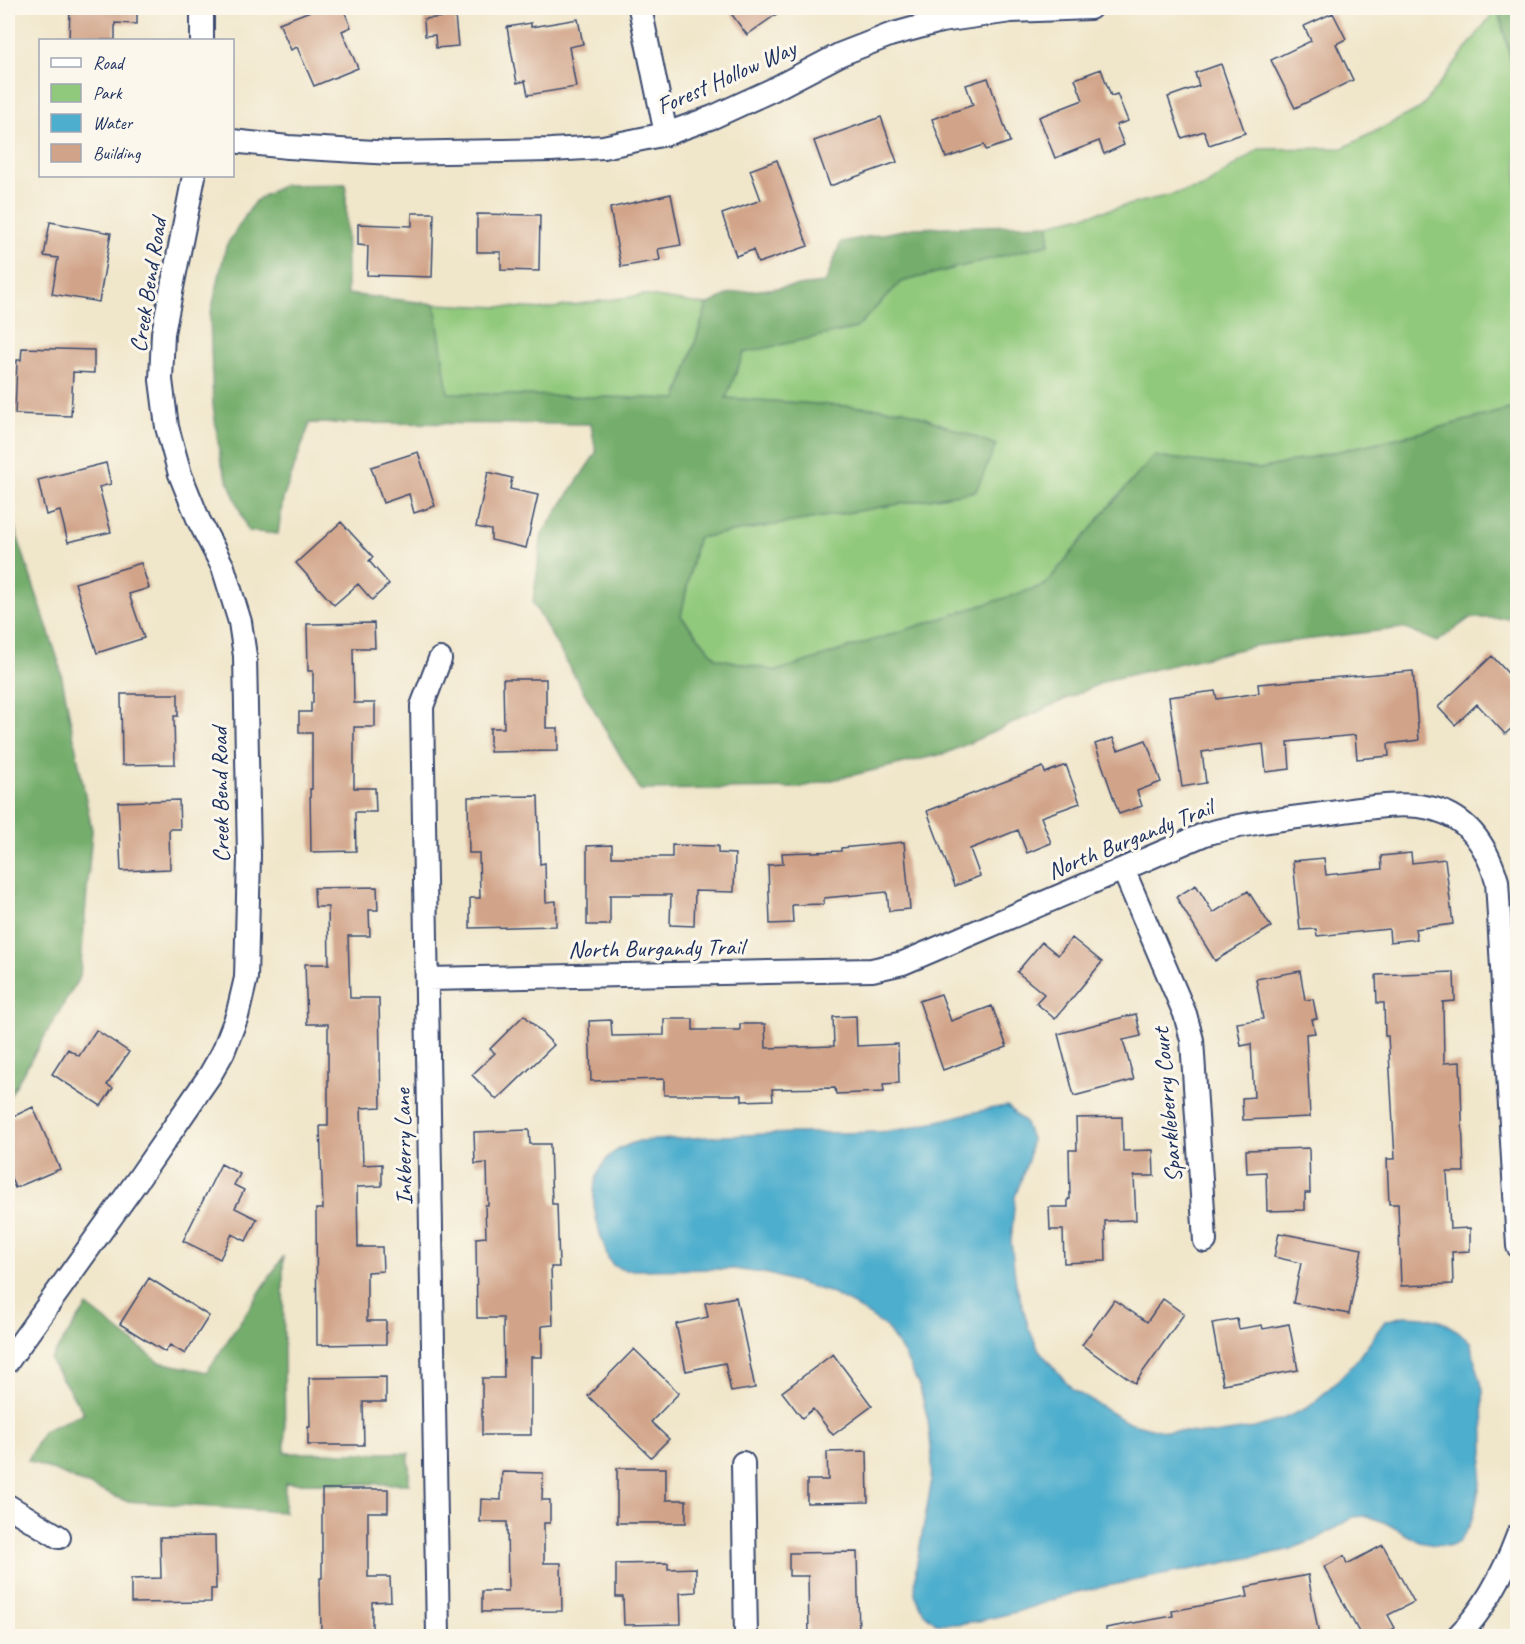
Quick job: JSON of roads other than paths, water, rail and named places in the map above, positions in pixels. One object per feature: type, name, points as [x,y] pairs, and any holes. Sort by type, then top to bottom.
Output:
[{"type":"street","points":[[202,8],[202,39]]},
{"type":"street","points":[[640,8],[666,134]]},
{"type":"street","name":"Forest Hollow Way","points":[[234,141],[288,147],[403,153],[603,147],[666,134],[713,117],[772,90],[841,54],[890,35],[941,21],[1011,11],[1090,8]]},
{"type":"street","name":"Creek Bend Road","points":[[8,1360],[210,1075],[223,1052],[237,1016],[246,978],[249,856],[245,656],[240,622],[224,567],[199,521],[180,474],[167,427],[161,380],[163,333],[194,177]]},
{"type":"street","name":"Inkberry Lane","points":[[438,1636],[422,706],[440,659]]},
{"type":"street","name":"North Burgandy Trail","points":[[427,979],[872,970],[903,963],[1205,834],[1234,826],[1393,804],[1427,806],[1450,815],[1469,829],[1481,843],[1491,861],[1497,881],[1518,1246]]},
{"type":"street","name":"Sparkleberry Court","points":[[1123,869],[1185,1014],[1192,1040],[1205,1241]]},
{"type":"street","points":[[743,1463],[746,1636]]},
{"type":"street","points":[[8,1506],[59,1537]]},
{"type":"street","points":[[1458,1636],[1487,1600],[1506,1566],[1518,1535]]},
{"type":"water","points":[[1007,1106],[1025,1123],[1031,1139],[1029,1157],[1015,1197],[1011,1242],[1016,1284],[1029,1329],[1039,1350],[1073,1390],[1125,1421],[1158,1430],[1214,1434],[1255,1428],[1309,1407],[1356,1361],[1385,1321],[1404,1316],[1441,1321],[1458,1331],[1470,1342],[1483,1390],[1484,1452],[1478,1496],[1470,1525],[1459,1542],[1448,1546],[1420,1542],[1384,1522],[1367,1516],[1353,1517],[1317,1539],[1288,1550],[1077,1592],[1016,1612],[979,1621],[955,1624],[936,1623],[924,1613],[915,1594],[916,1568],[931,1485],[932,1456],[928,1420],[920,1388],[904,1354],[886,1327],[852,1304],[829,1292],[769,1274],[734,1269],[625,1270],[613,1265],[608,1257],[595,1211],[594,1189],[600,1169],[607,1159],[630,1144],[639,1141],[739,1135],[891,1131]]}]
